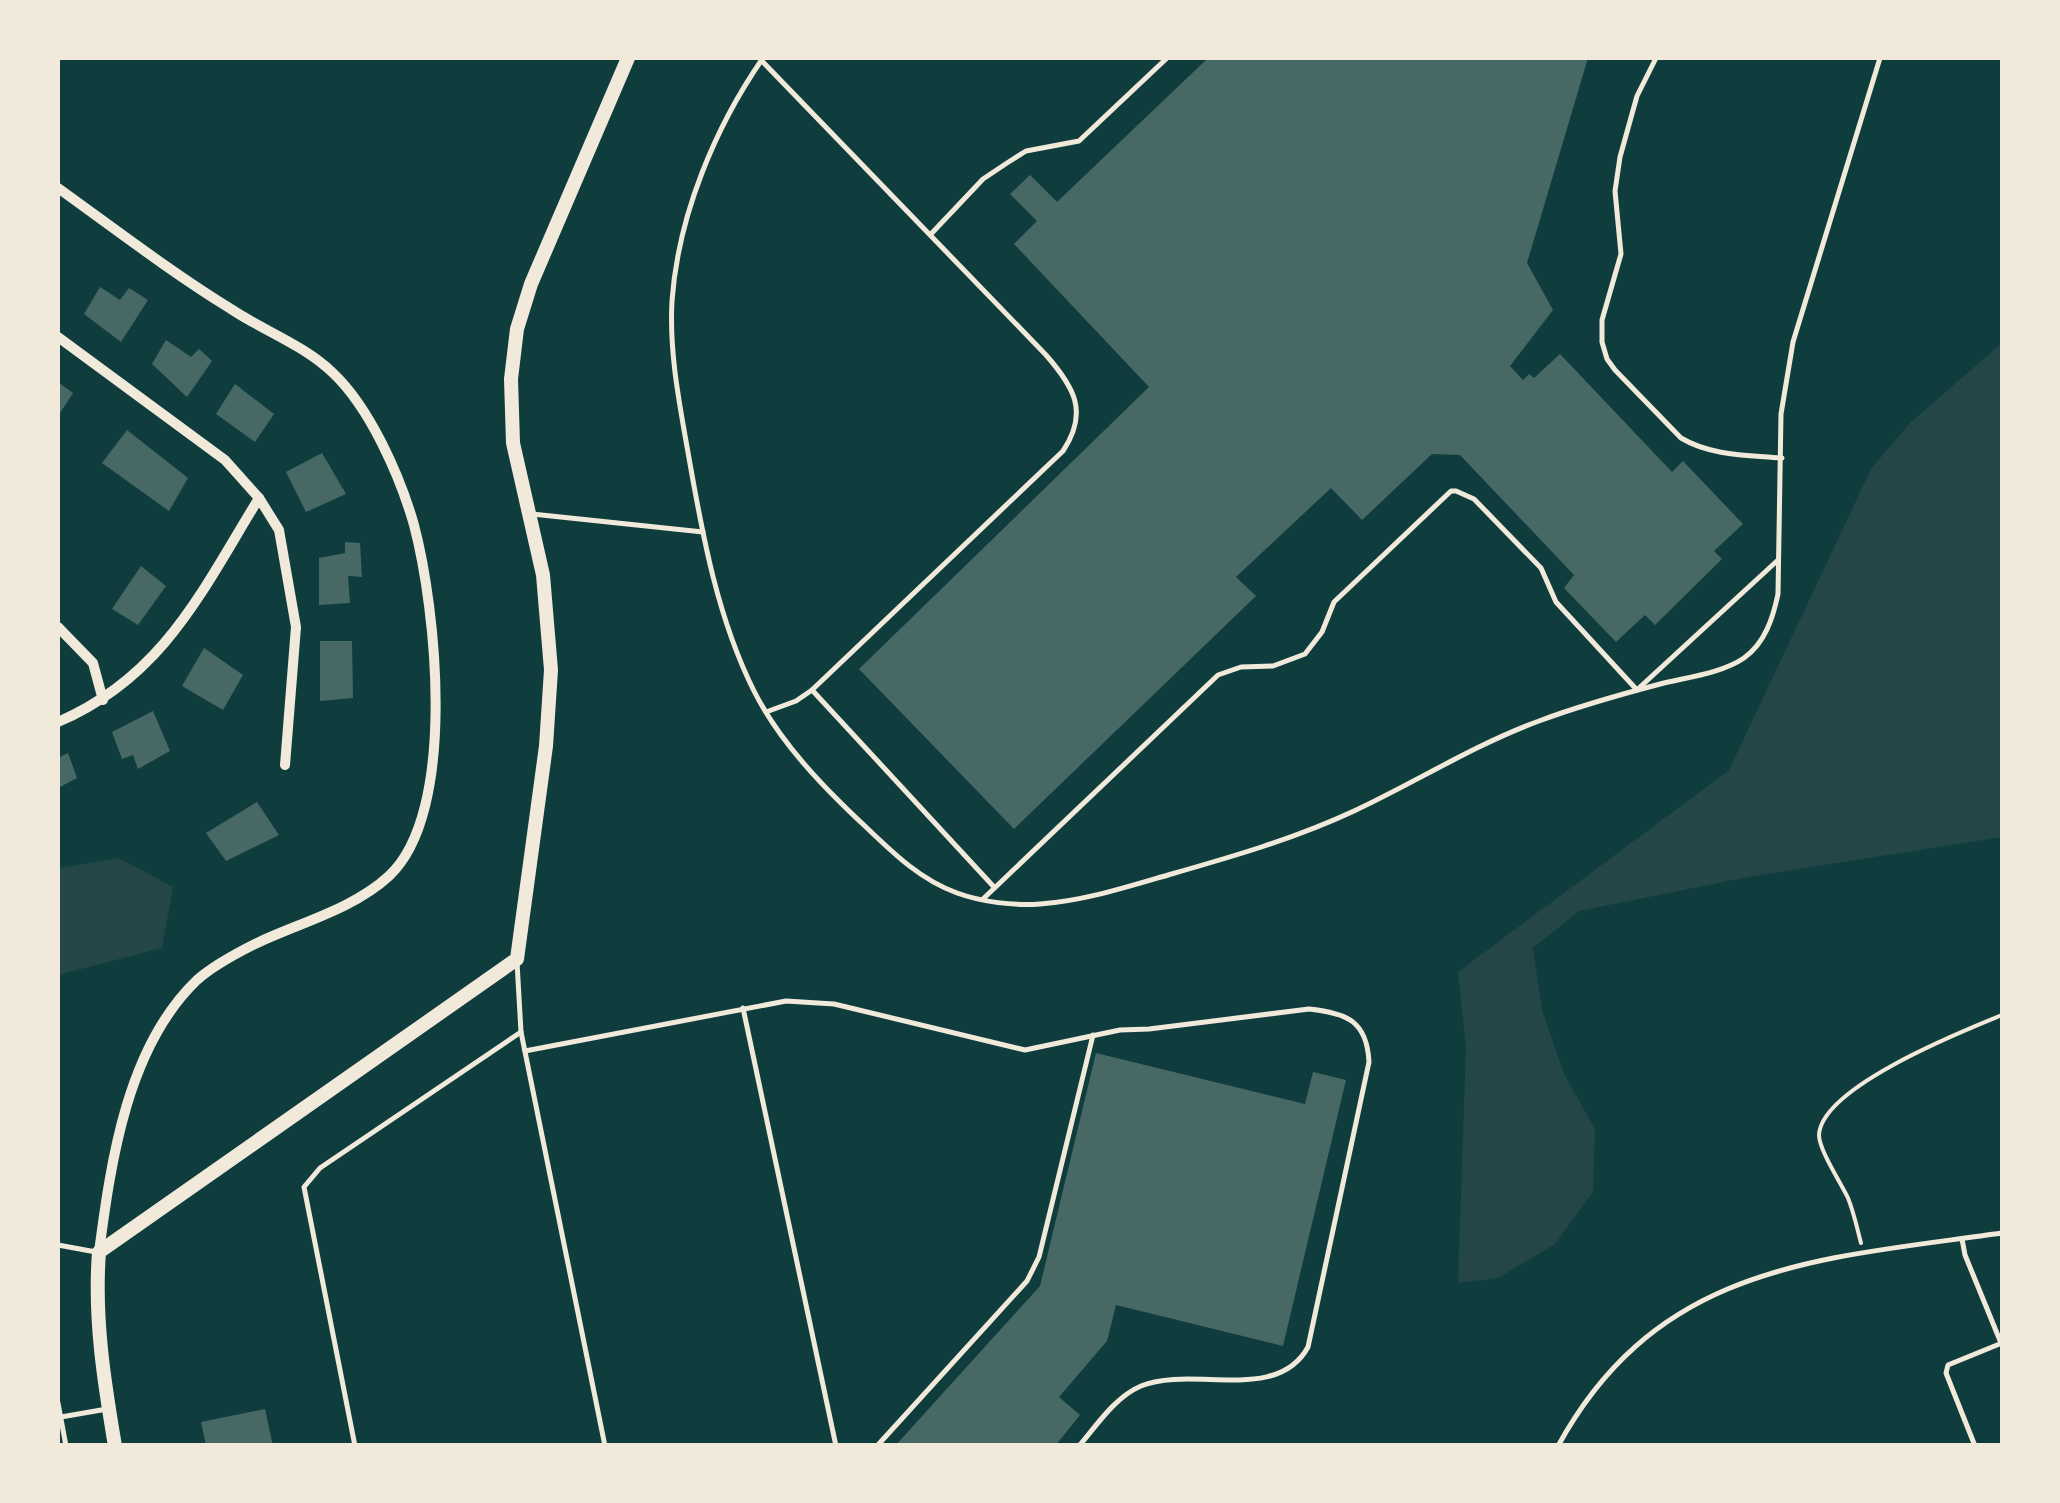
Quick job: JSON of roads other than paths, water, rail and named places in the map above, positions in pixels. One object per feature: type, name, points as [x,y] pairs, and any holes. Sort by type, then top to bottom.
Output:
[{"type":"street","points":[[99,1252],[517,959],[546,746],[552,670],[543,575],[513,443],[511,379],[517,329],[531,284],[628,58]]},
{"type":"street","points":[[58,188],[232,311],[332,370],[358,399],[414,525],[432,643],[436,715],[424,811],[411,846],[390,875],[322,916],[227,958],[198,979],[170,1010],[154,1038],[115,1144],[99,1252],[98,1321],[115,1446]]},
{"type":"street","points":[[58,337],[225,460],[259,498],[279,530],[296,627],[286,765]]},
{"type":"street","points":[[58,722],[104,700],[148,664],[167,642],[259,498]]},
{"type":"street","points":[[58,627],[93,664],[104,700]]},
{"type":"lane","points":[[930,234],[984,179],[1026,151],[1079,141],[1167,58]]},
{"type":"lane","points":[[1656,58],[1637,96],[1620,157],[1615,190],[1621,254],[1602,320],[1607,359],[1681,438],[1694,446],[1782,458]]},
{"type":"lane","points":[[766,712],[796,701],[812,690],[1063,451],[1076,428],[1075,398],[1061,372],[762,59],[728,116],[692,200],[672,298],[676,388],[703,532],[726,626],[766,712],[780,733],[897,858],[958,893],[1040,904],[1133,885],[1255,849],[1352,812],[1512,732],[1637,690],[1722,668],[1742,660],[1756,647],[1774,616],[1781,414],[1793,342],[1880,58]]},
{"type":"lane","points":[[983,899],[1218,675],[1241,667],[1273,666],[1305,654],[1322,632],[1334,602],[1456,490],[1474,499],[1541,568],[1556,602],[1637,690]]},
{"type":"lane","points":[[527,514],[703,532]]},
{"type":"lane","points":[[1637,690],[1778,560]]},
{"type":"lane","points":[[812,690],[994,887]]},
{"type":"lane","points":[[517,959],[521,1032],[605,1446]]},
{"type":"lane","points":[[525,1051],[743,1008],[810,1000],[1025,1050],[1093,1035],[1309,1010],[1350,1019],[1361,1029],[1368,1044],[1369,1062],[1308,1347],[1299,1362],[1270,1376],[1143,1385],[1114,1405],[1079,1446]]},
{"type":"lane","points":[[743,1008],[836,1446]]},
{"type":"lane","points":[[355,1446],[304,1188],[320,1168],[521,1032]]},
{"type":"lane","points":[[877,1446],[1026,1281],[1039,1257],[1093,1035]]},
{"type":"lane","points":[[1558,1446],[1591,1393],[1628,1354],[1673,1318],[1736,1284],[1767,1272],[1862,1253],[2002,1232]]},
{"type":"lane","points":[[1962,1238],[1965,1255],[2002,1344],[1948,1365],[1946,1373],[1975,1446]]},
{"type":"lane","points":[[58,1245],[99,1252]]},
{"type":"lane","points":[[58,1403],[66,1446]]},
{"type":"lane","points":[[60,1417],[109,1409]]}]
